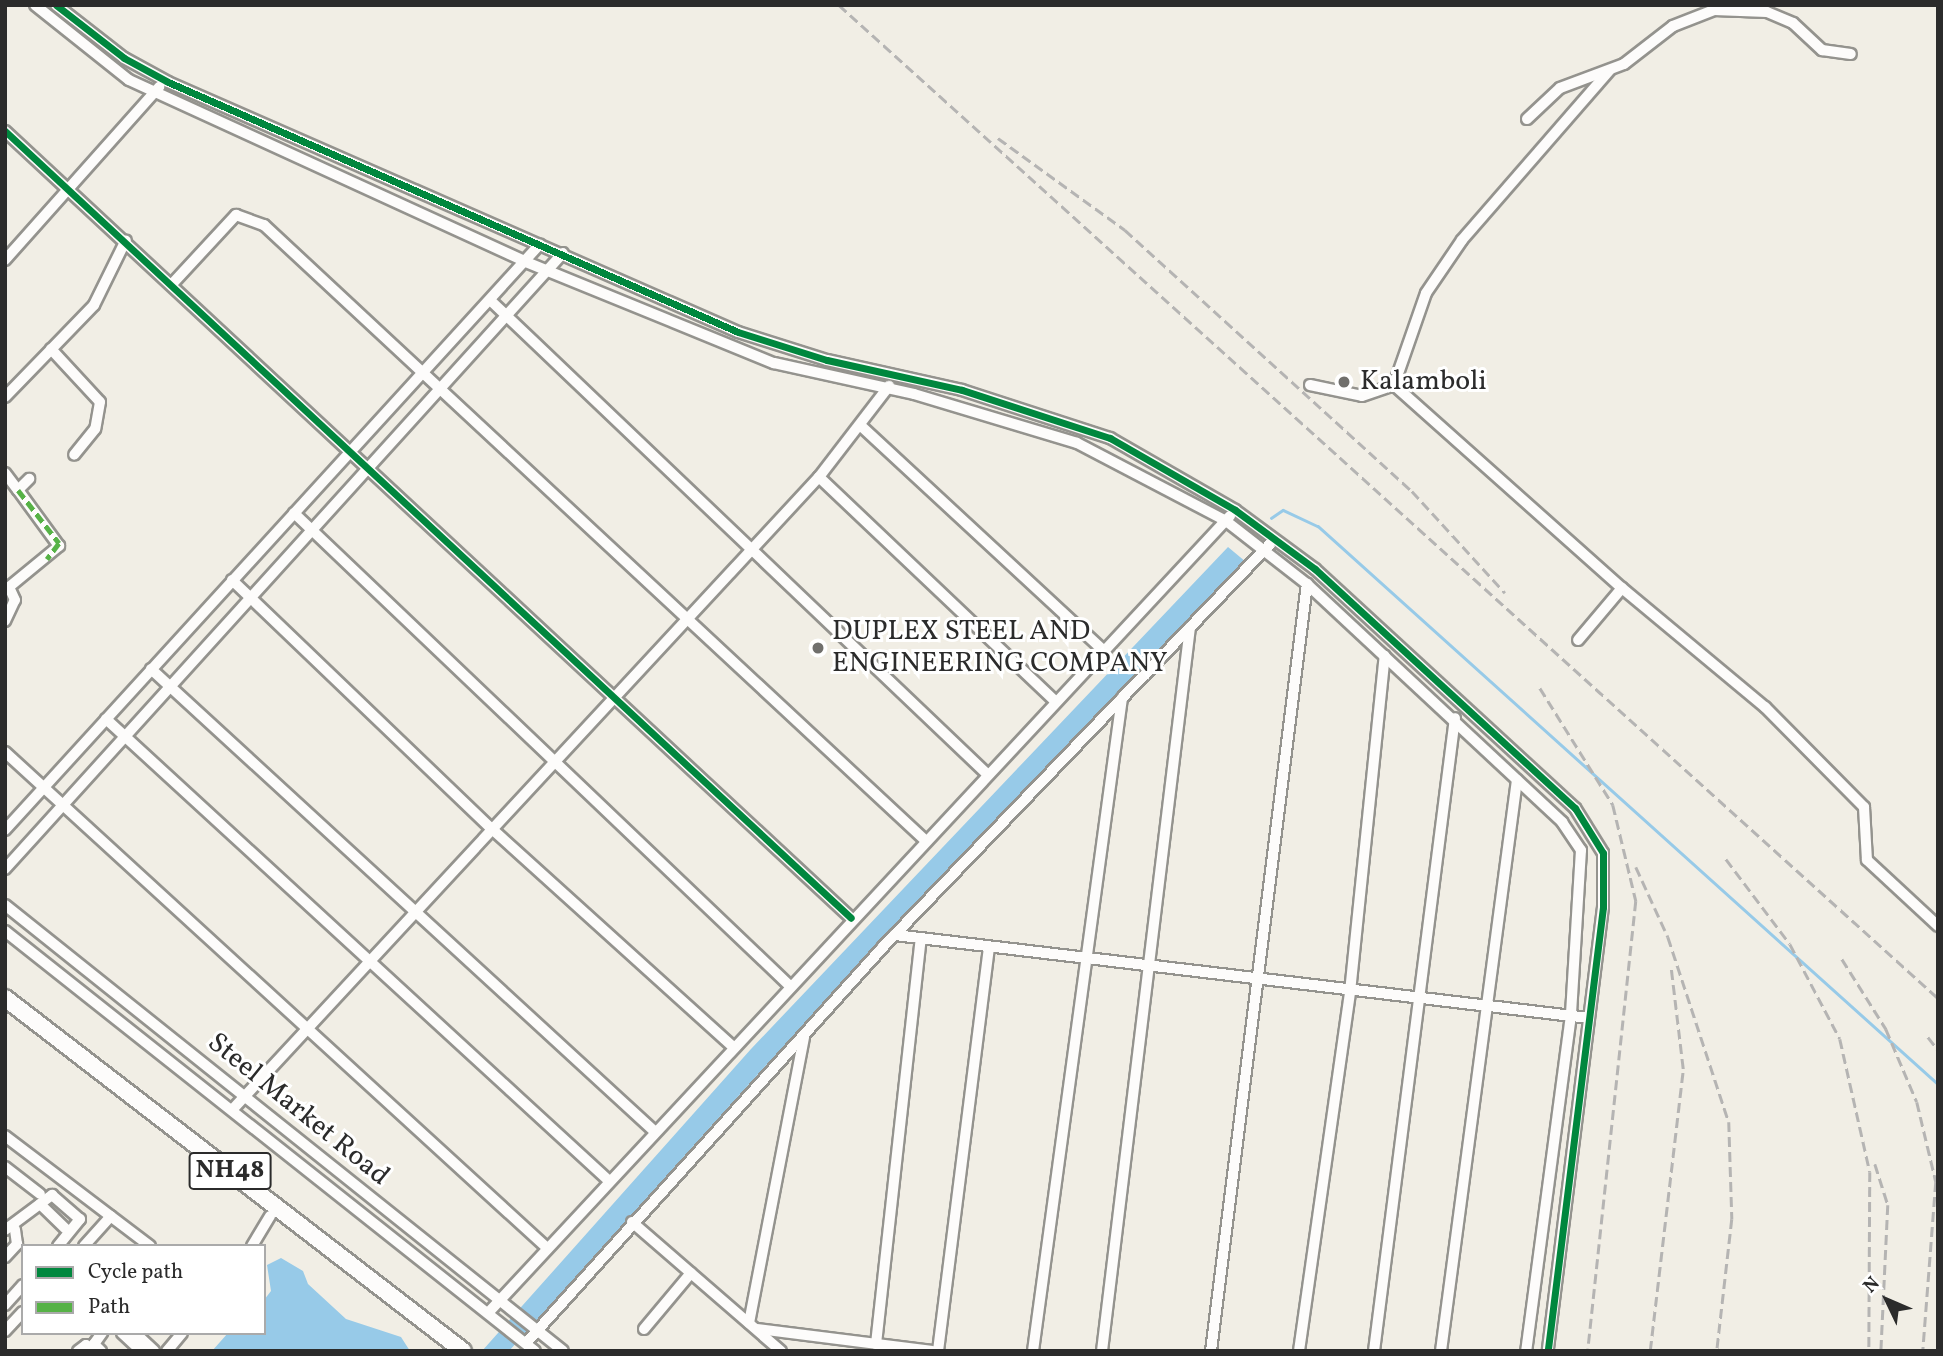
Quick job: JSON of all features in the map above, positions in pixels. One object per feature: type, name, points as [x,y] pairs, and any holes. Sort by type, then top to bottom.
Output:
[{"type":"highway","name":"NH48","points":[[5,998],[454,1349]]},
{"type":"highway","name":"NH48","points":[[5,1012],[270,1216],[454,1349]]},
{"type":"street","points":[[35,5],[110,68],[155,93],[526,262],[774,363],[1064,438],[1228,522],[1307,584],[1562,822],[1581,850],[1571,1015],[1526,1351]]},
{"type":"street","points":[[56,5],[124,58],[165,80],[738,332],[897,375],[1110,438],[1277,538],[1575,808],[1598,839],[1603,907],[1548,1351]]},
{"type":"street","points":[[1395,385],[1426,293],[1462,240],[1610,70],[1681,21],[1728,6],[1775,15],[1822,50],[1851,54]]},
{"type":"street","points":[[1527,119],[1559,88],[1610,70]]},
{"type":"street","points":[[8,253],[69,189],[165,80]]},
{"type":"street","points":[[5,131],[173,283],[348,453],[851,918]]},
{"type":"street","points":[[173,283],[236,215],[254,218],[925,840]]},
{"type":"street","points":[[5,397],[94,305],[126,240]]},
{"type":"street","points":[[5,830],[540,244]]},
{"type":"street","points":[[5,869],[124,734],[563,253]]},
{"type":"street","points":[[490,300],[754,547],[987,774]]},
{"type":"street","points":[[51,349],[100,402],[95,429],[75,455]]},
{"type":"street","points":[[232,1110],[819,477],[897,375]]},
{"type":"street","points":[[1310,385],[1362,396],[1395,385]]},
{"type":"street","points":[[1395,385],[1622,588],[1765,707],[1864,807],[1867,860],[1938,926]]},
{"type":"street","points":[[860,425],[1104,651]]},
{"type":"street","points":[[5,473],[59,546],[9,587],[15,600],[5,621]]},
{"type":"street","points":[[819,477],[1056,702]]},
{"type":"street","points":[[18,490],[29,480]]},
{"type":"street","points":[[488,1313],[653,1130],[851,918],[1237,512]]},
{"type":"street","points":[[293,513],[789,985]]},
{"type":"street","points":[[526,1343],[632,1222],[895,934],[1190,627],[1261,546],[1277,538]]},
{"type":"street","points":[[232,580],[492,829],[732,1046]]},
{"type":"street","points":[[1211,1351],[1307,584]]},
{"type":"street","points":[[1578,640],[1622,588]]},
{"type":"street","points":[[1102,1351],[1190,627]]},
{"type":"street","points":[[1300,1351],[1350,992],[1385,656]]},
{"type":"street","points":[[151,669],[653,1130]]},
{"type":"street","points":[[1033,1351],[1122,698]]},
{"type":"street","points":[[1374,1351],[1454,723],[1459,704]]},
{"type":"street","points":[[106,719],[373,958],[608,1180]]},
{"type":"street","points":[[5,752],[309,1026],[547,1248]]},
{"type":"street","points":[[1441,1351],[1517,780]]},
{"type":"street","name":"Steel Market Road","points":[[5,905],[563,1351]]},
{"type":"street","name":"Steel Market Road","points":[[5,931],[535,1351]]},
{"type":"street","points":[[895,934],[989,950],[1590,1018]]},
{"type":"street","points":[[876,1344],[921,939]]},
{"type":"street","points":[[753,1326],[935,1351],[989,950]]},
{"type":"street","points":[[753,1326],[804,1035]]},
{"type":"street","points":[[5,1136],[147,1244]]},
{"type":"street","points":[[5,1167],[44,1197],[65,1228]]},
{"type":"street","points":[[5,1257],[17,1244],[10,1230],[62,1179]]},
{"type":"street","points":[[44,1197],[52,1195],[78,1214],[59,1244]]},
{"type":"street","points":[[86,1244],[111,1216]]},
{"type":"street","points":[[253,1244],[270,1216]]},
{"type":"street","points":[[632,1222],[781,1351]]},
{"type":"street","points":[[644,1329],[691,1273]]},
{"type":"street","points":[[5,1305],[21,1288]]},
{"type":"street","points":[[6,1330],[21,1314]]},
{"type":"street","points":[[101,1335],[94,1344],[101,1351]]},
{"type":"street","points":[[124,1335],[141,1351]]},
{"type":"street","points":[[137,1335],[154,1351]]},
{"type":"street","points":[[167,1351],[181,1335]]},
{"type":"street","points":[[78,1351],[86,1345],[92,1351]]},
{"type":"water","points":[[1228,547],[1246,562],[769,1062],[509,1351],[482,1351],[751,1049]]},
{"type":"water","points":[[281,1258],[303,1271],[308,1284],[346,1319],[401,1337],[410,1351],[212,1351],[226,1335],[266,1335],[266,1297],[271,1291],[267,1265]]},
{"type":"waterway","points":[[1271,518],[1283,510],[1318,526],[1938,1084]]},
{"type":"railway","points":[[839,5],[1938,998]]},
{"type":"railway","points":[[998,138],[1125,230],[1412,491],[1505,593]]},
{"type":"railway","points":[[1540,688],[1613,805],[1636,901],[1588,1351]]},
{"type":"railway","points":[[1726,859],[1790,944],[1840,1039],[1870,1172],[1869,1351]]},
{"type":"railway","points":[[1636,867],[1668,937],[1729,1122],[1732,1219],[1717,1351]]},
{"type":"railway","points":[[1842,959],[1886,1029],[1917,1102],[1936,1182],[1923,1351]]},
{"type":"railway","points":[[1650,1351],[1683,1069],[1671,968]]},
{"type":"railway","points":[[1928,1037],[1938,1050]]},
{"type":"railway","points":[[1875,1164],[1888,1205],[1881,1351]]},
{"type":"marked path","points":[[18,490],[59,543],[47,559]]},
{"type":"cycle path","points":[[56,5],[124,58],[168,82],[738,332],[827,360],[962,390],[1110,438],[1235,510],[1315,569],[1575,808],[1603,853],[1603,907],[1548,1351]]},
{"type":"cycle path","points":[[5,131],[851,918]]},
{"type":"place","name":"Kalamboli","points":[[1344,382]]},
{"type":"place","name":"DUPLEX STEEL AND ENGINEERING COMPANY","points":[[818,648]]}]
